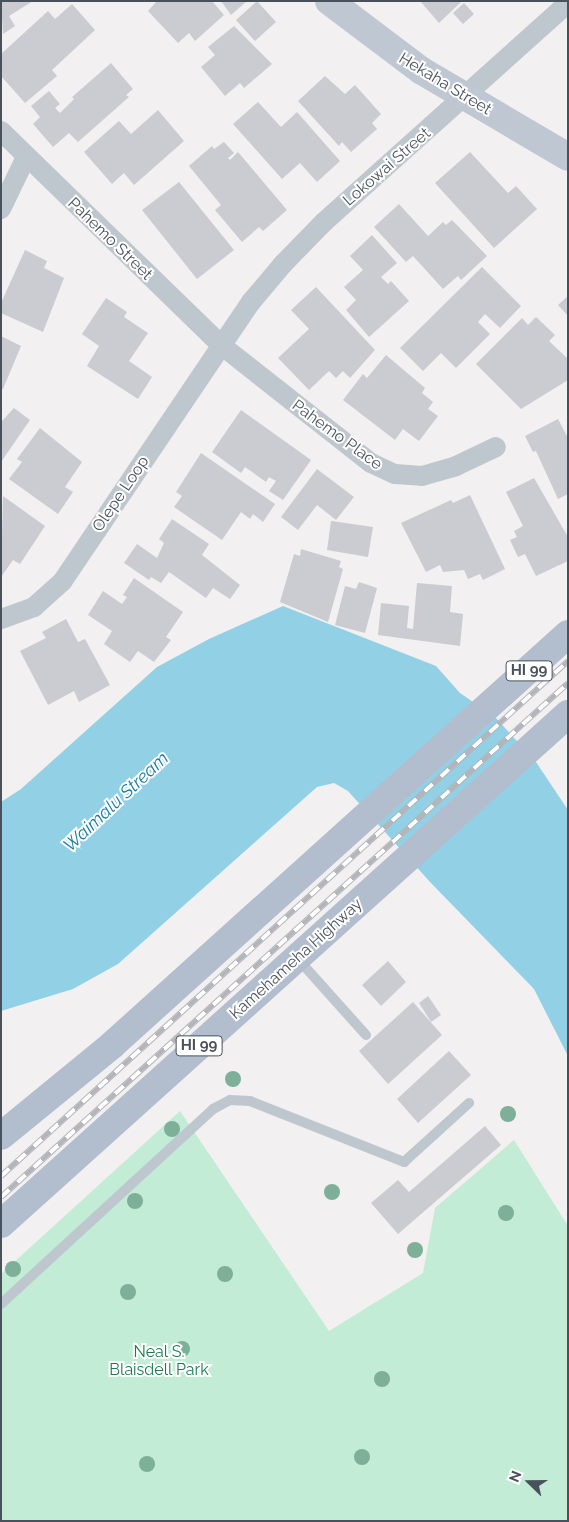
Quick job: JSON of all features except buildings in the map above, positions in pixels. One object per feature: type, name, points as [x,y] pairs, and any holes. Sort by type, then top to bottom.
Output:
[{"type":"main road","name":"HI 99","points":[[1,1136],[112,1045],[568,634]]},
{"type":"main road","name":"Kamehameha Highway","points":[[1,1224],[568,714]]},
{"type":"street","name":"Hekaha Street","points":[[330,1],[384,46],[465,97],[568,157]]},
{"type":"street","name":"Lokowai Street","points":[[221,345],[251,302],[324,222],[568,3]]},
{"type":"street","name":"Pahemo Street","points":[[1,131],[26,158],[221,345]]},
{"type":"street","points":[[1,210],[26,158]]},
{"type":"street","name":"Pahemo Place","points":[[221,345],[384,470],[422,476],[456,466],[496,447]]},
{"type":"street","name":"Olepe Loop","points":[[1,620],[34,607],[62,582],[221,345]]},
{"type":"lane","points":[[297,958],[366,1035]]},
{"type":"lane","points":[[1,1304],[212,1109],[230,1100],[250,1101],[404,1162],[469,1103]]},
{"type":"green space","name":"Neal S. Blaisdell Park","points":[[180,1111],[329,1331],[423,1273],[435,1208],[514,1140],[568,1226],[568,1521],[1,1521],[1,1274]]},
{"type":"water","name":"Waimalu Stream","points":[[283,606],[436,666],[460,693],[496,718],[536,762],[568,810],[568,1056],[534,989],[431,883],[348,791],[334,783],[317,787],[118,964],[73,989],[1,1011],[1,802],[21,789],[157,667],[209,639]]},
{"type":"railway","points":[[1,1176],[568,661]]},
{"type":"railway","points":[[1,1197],[568,683]]}]
